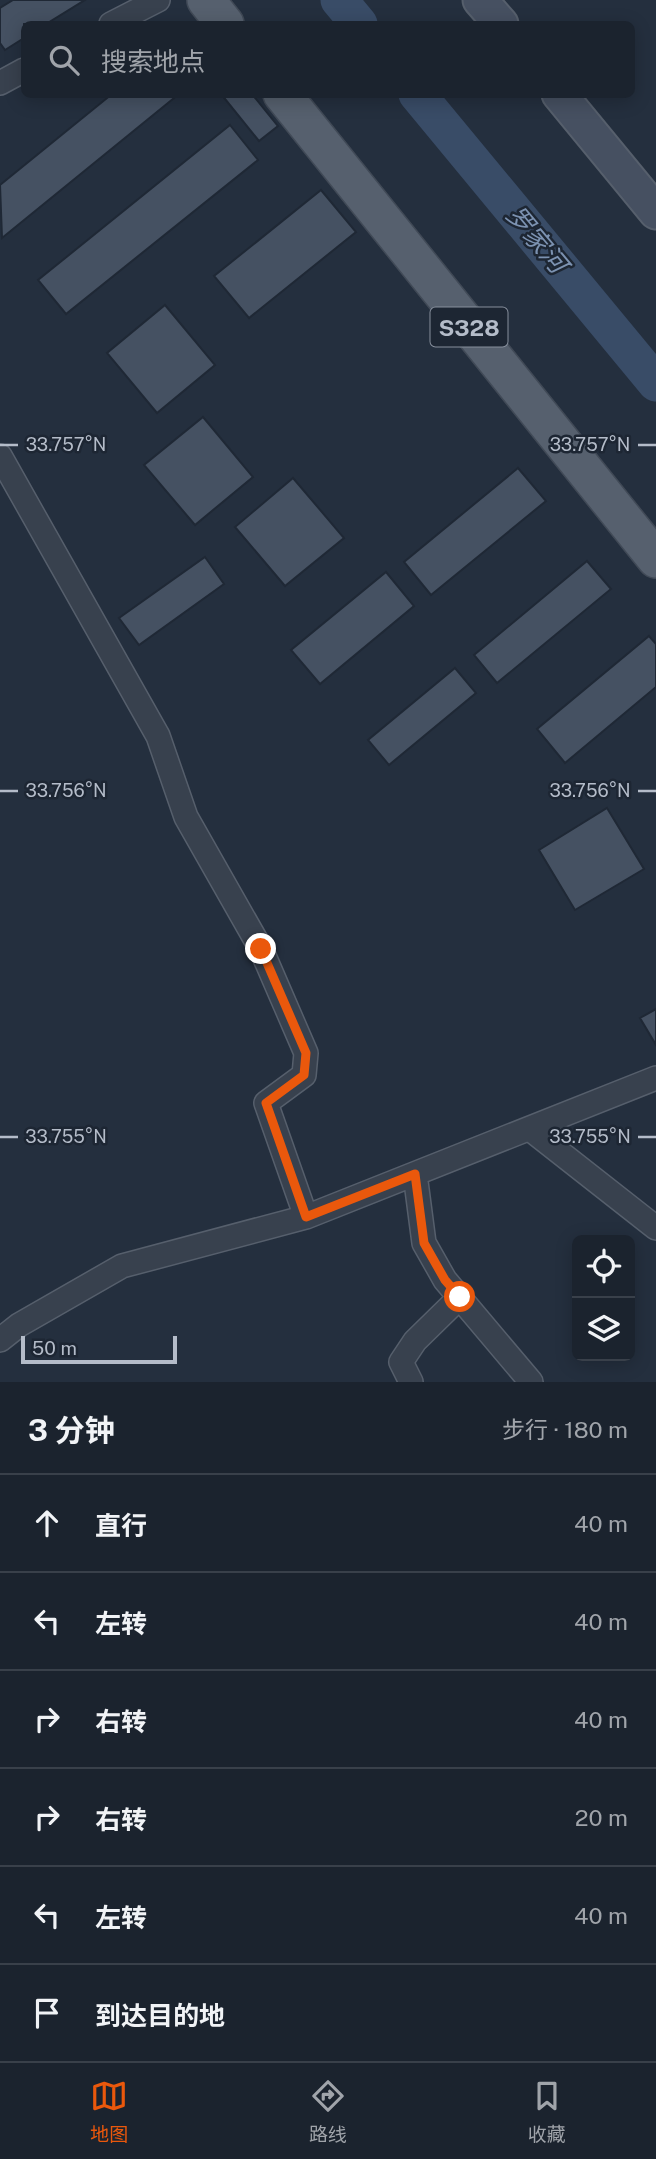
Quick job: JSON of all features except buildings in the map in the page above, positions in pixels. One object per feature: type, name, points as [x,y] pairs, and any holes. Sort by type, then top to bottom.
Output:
[{"type":"main road","points":[[206,0],[223,21]]},
{"type":"main road","points":[[480,0],[498,21]]},
{"type":"main road","name":"S328","points":[[285,98],[656,559]]},
{"type":"main road","points":[[562,98],[656,212]]},
{"type":"street","points":[[117,21],[158,0]]},
{"type":"street","points":[[0,83],[21,72]]},
{"type":"street","points":[[0,456],[158,736],[186,817],[261,949],[306,1053],[304,1075],[266,1103],[306,1217]]},
{"type":"street","points":[[0,1340],[19,1325],[122,1266],[306,1217],[656,1078]]},
{"type":"street","points":[[530,1129],[656,1228]]},
{"type":"street","points":[[415,1174],[424,1243],[445,1280],[531,1382]]},
{"type":"street","points":[[411,1382],[401,1362],[415,1341],[460,1297]]},
{"type":"waterway","name":"罗家河","points":[[339,0],[356,21]]},
{"type":"waterway","name":"罗家河","points":[[420,98],[656,383]]},
{"type":"route","points":[[261,949],[306,1053],[304,1075],[266,1103],[306,1217],[415,1174],[424,1243],[445,1280],[460,1297]]}]
